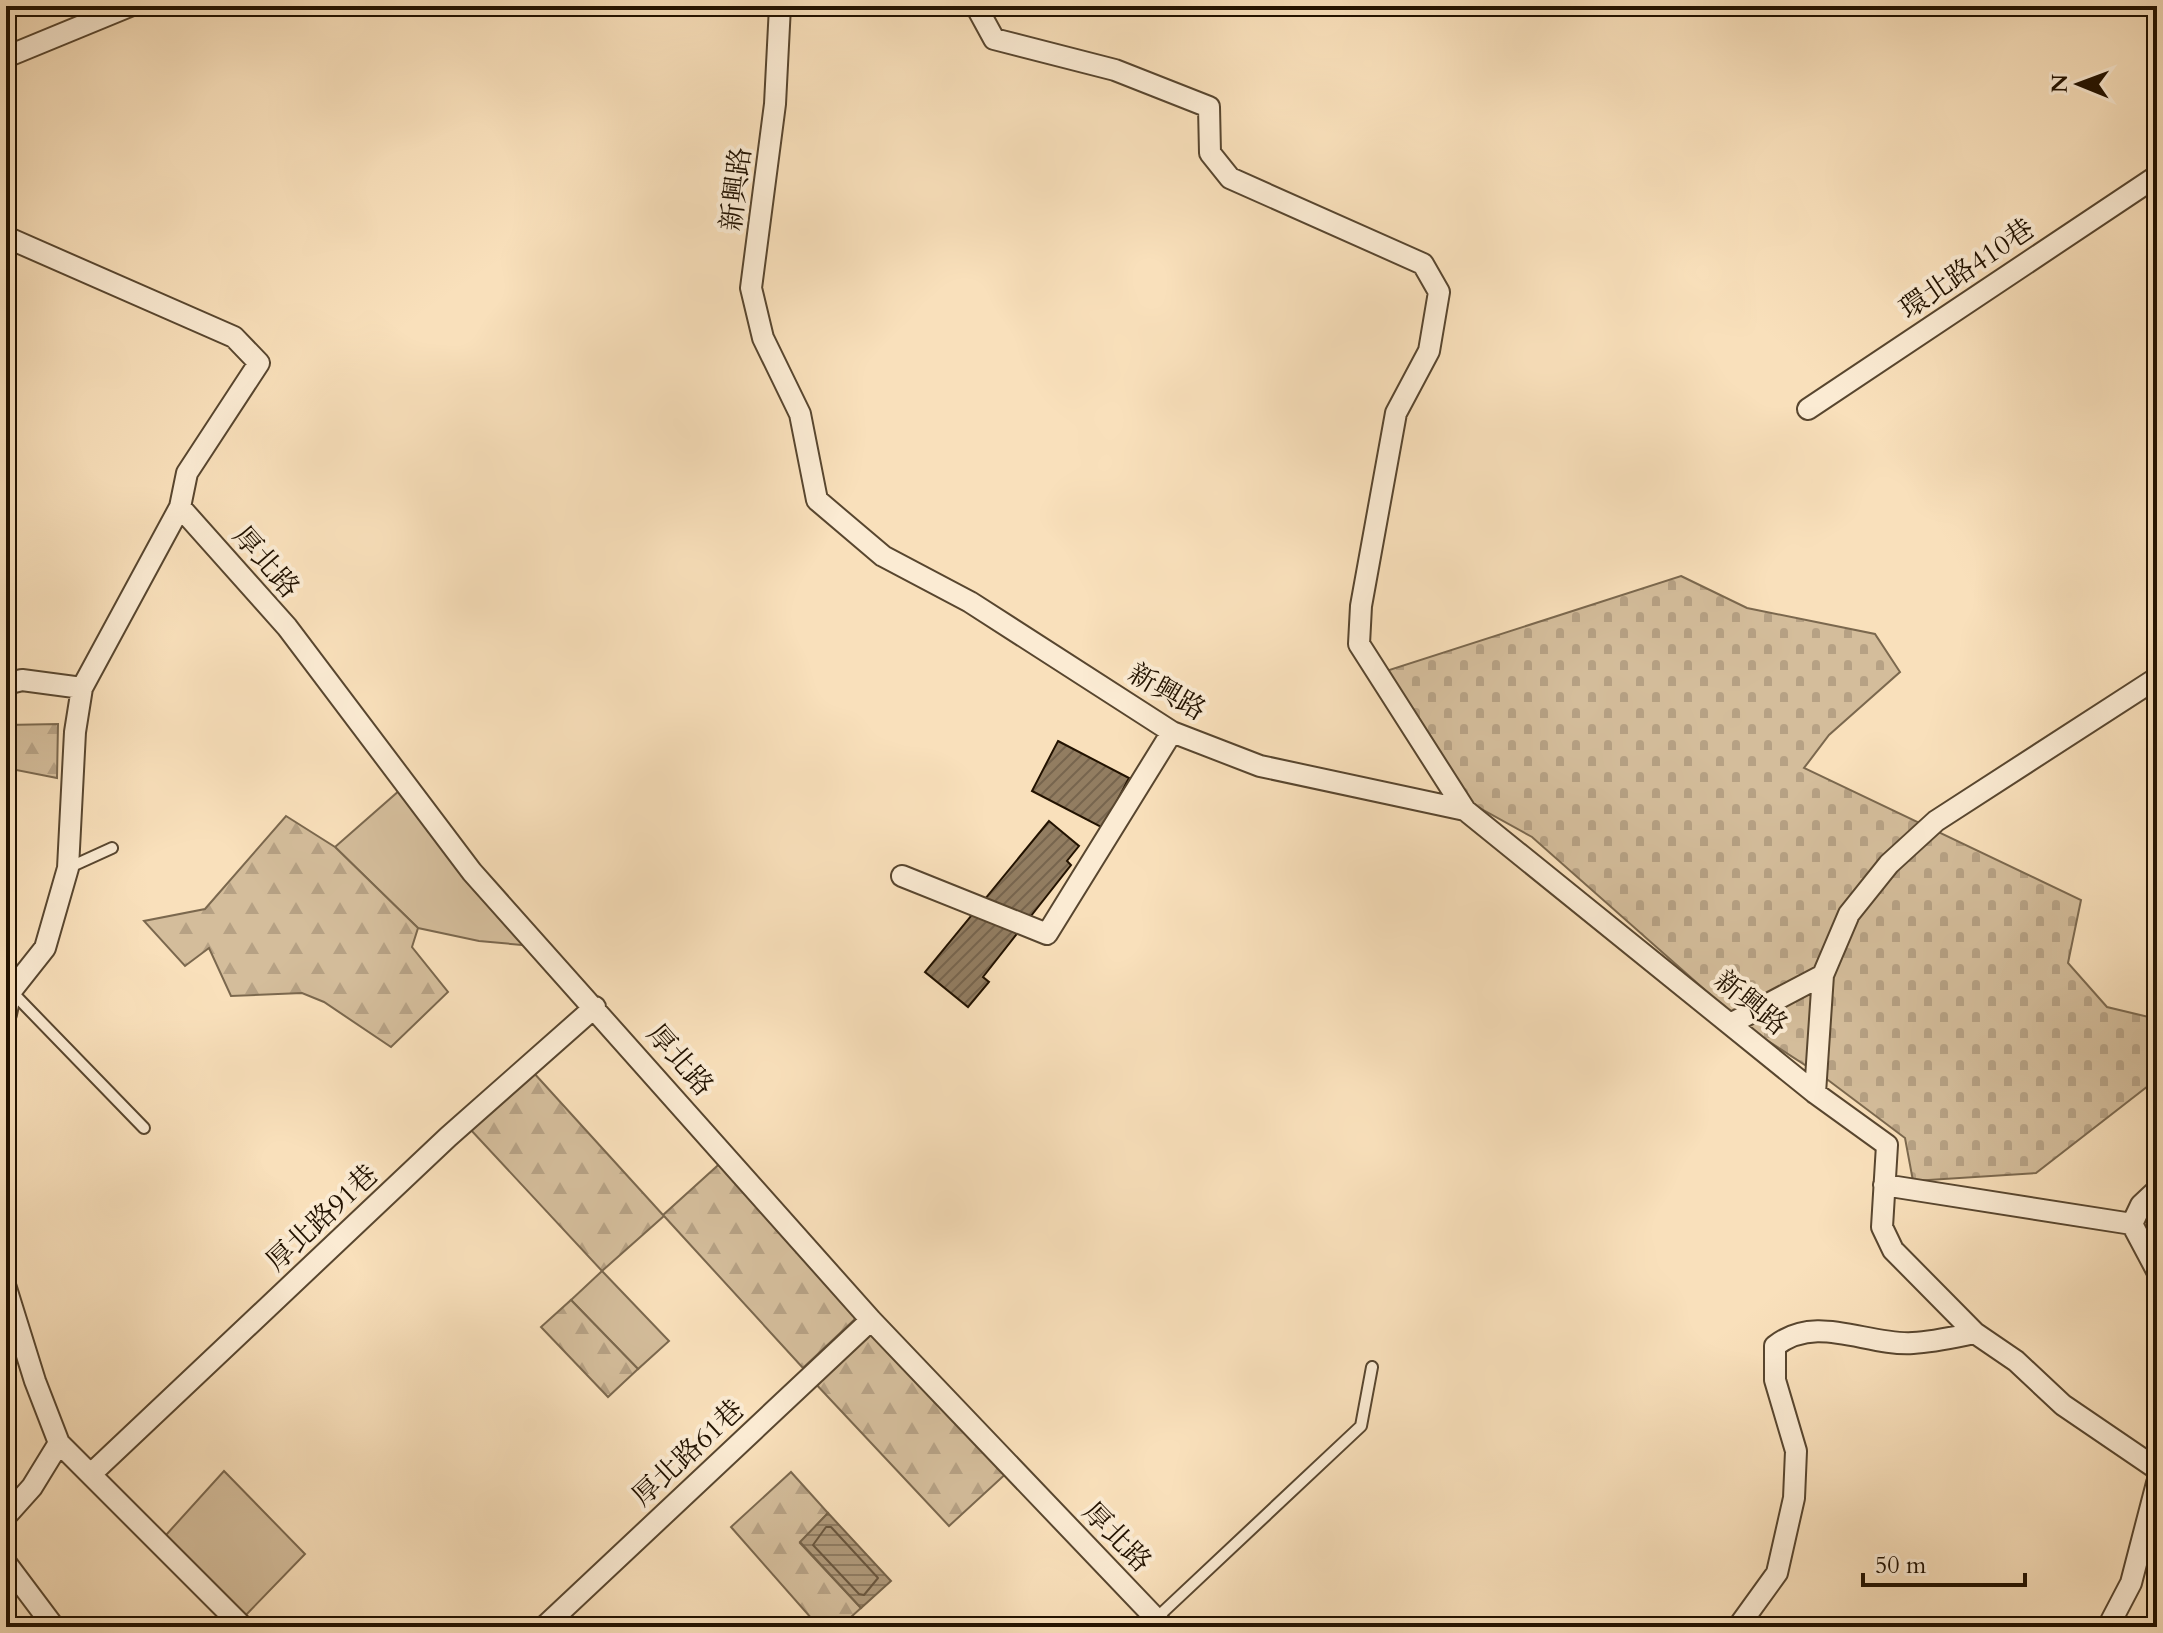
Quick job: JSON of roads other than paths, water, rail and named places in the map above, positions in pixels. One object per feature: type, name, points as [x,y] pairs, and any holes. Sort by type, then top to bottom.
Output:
[{"type":"street","points":[[6,57],[130,6]]},
{"type":"street","name":"新興路","points":[[780,6],[775,104],[751,288],[763,338],[800,414],[817,500],[883,556],[970,602],[1172,732],[1260,766],[1465,810],[1815,1093],[1887,1145],[1884,1185]]},
{"type":"street","points":[[976,6],[994,39],[1115,70],[1209,107],[1210,153],[1230,178],[1423,264],[1439,292],[1429,351],[1396,413],[1361,606],[1359,644],[1465,810]]},
{"type":"street","name":"環北路410巷","points":[[1808,409],[2157,176]]},
{"type":"street","points":[[6,237],[234,337],[259,363],[187,473],[180,507],[82,688],[75,732],[68,868],[45,948],[11,991],[6,1014]]},
{"type":"street","name":"厚北路","points":[[180,507],[287,627],[472,872],[871,1320],[1156,1624]]},
{"type":"street","points":[[1815,1093],[1823,975],[1849,914],[1889,864],[1936,821],[2157,678]]},
{"type":"street","points":[[6,684],[22,680],[82,688]]},
{"type":"street","points":[[902,876],[1047,934],[1172,732]]},
{"type":"street","points":[[1732,1023],[1823,975]]},
{"type":"street","name":"厚北路91巷","points":[[91,1474],[448,1137],[595,1007]]},
{"type":"street","points":[[2132,1224],[1884,1185],[1882,1227],[1893,1250],[1975,1333],[2016,1361],[2063,1405],[2157,1469]]},
{"type":"street","points":[[2132,1224],[2141,1205],[2157,1190]]},
{"type":"street","points":[[2132,1224],[2157,1271]]},
{"type":"street","points":[[6,1288],[35,1381],[59,1443],[243,1627]]},
{"type":"street","name":"厚北路61巷","points":[[544,1627],[871,1320]]},
{"type":"street","points":[[1738,1627],[1777,1573],[1794,1498],[1796,1451],[1775,1380],[1775,1346],[1787,1336],[1820,1330],[1911,1344],[1975,1333]]},
{"type":"street","points":[[6,1516],[32,1487],[59,1443]]},
{"type":"street","points":[[2108,1627],[2131,1583],[2157,1483]]},
{"type":"street","points":[[6,1563],[54,1627]]},
{"type":"lane","points":[[68,868],[112,848]]},
{"type":"lane","points":[[11,991],[144,1128]]},
{"type":"lane","points":[[1156,1624],[1361,1426],[1372,1367]]},
{"type":"water","points":[[828,1513],[891,1581],[861,1608],[800,1542]]}]
